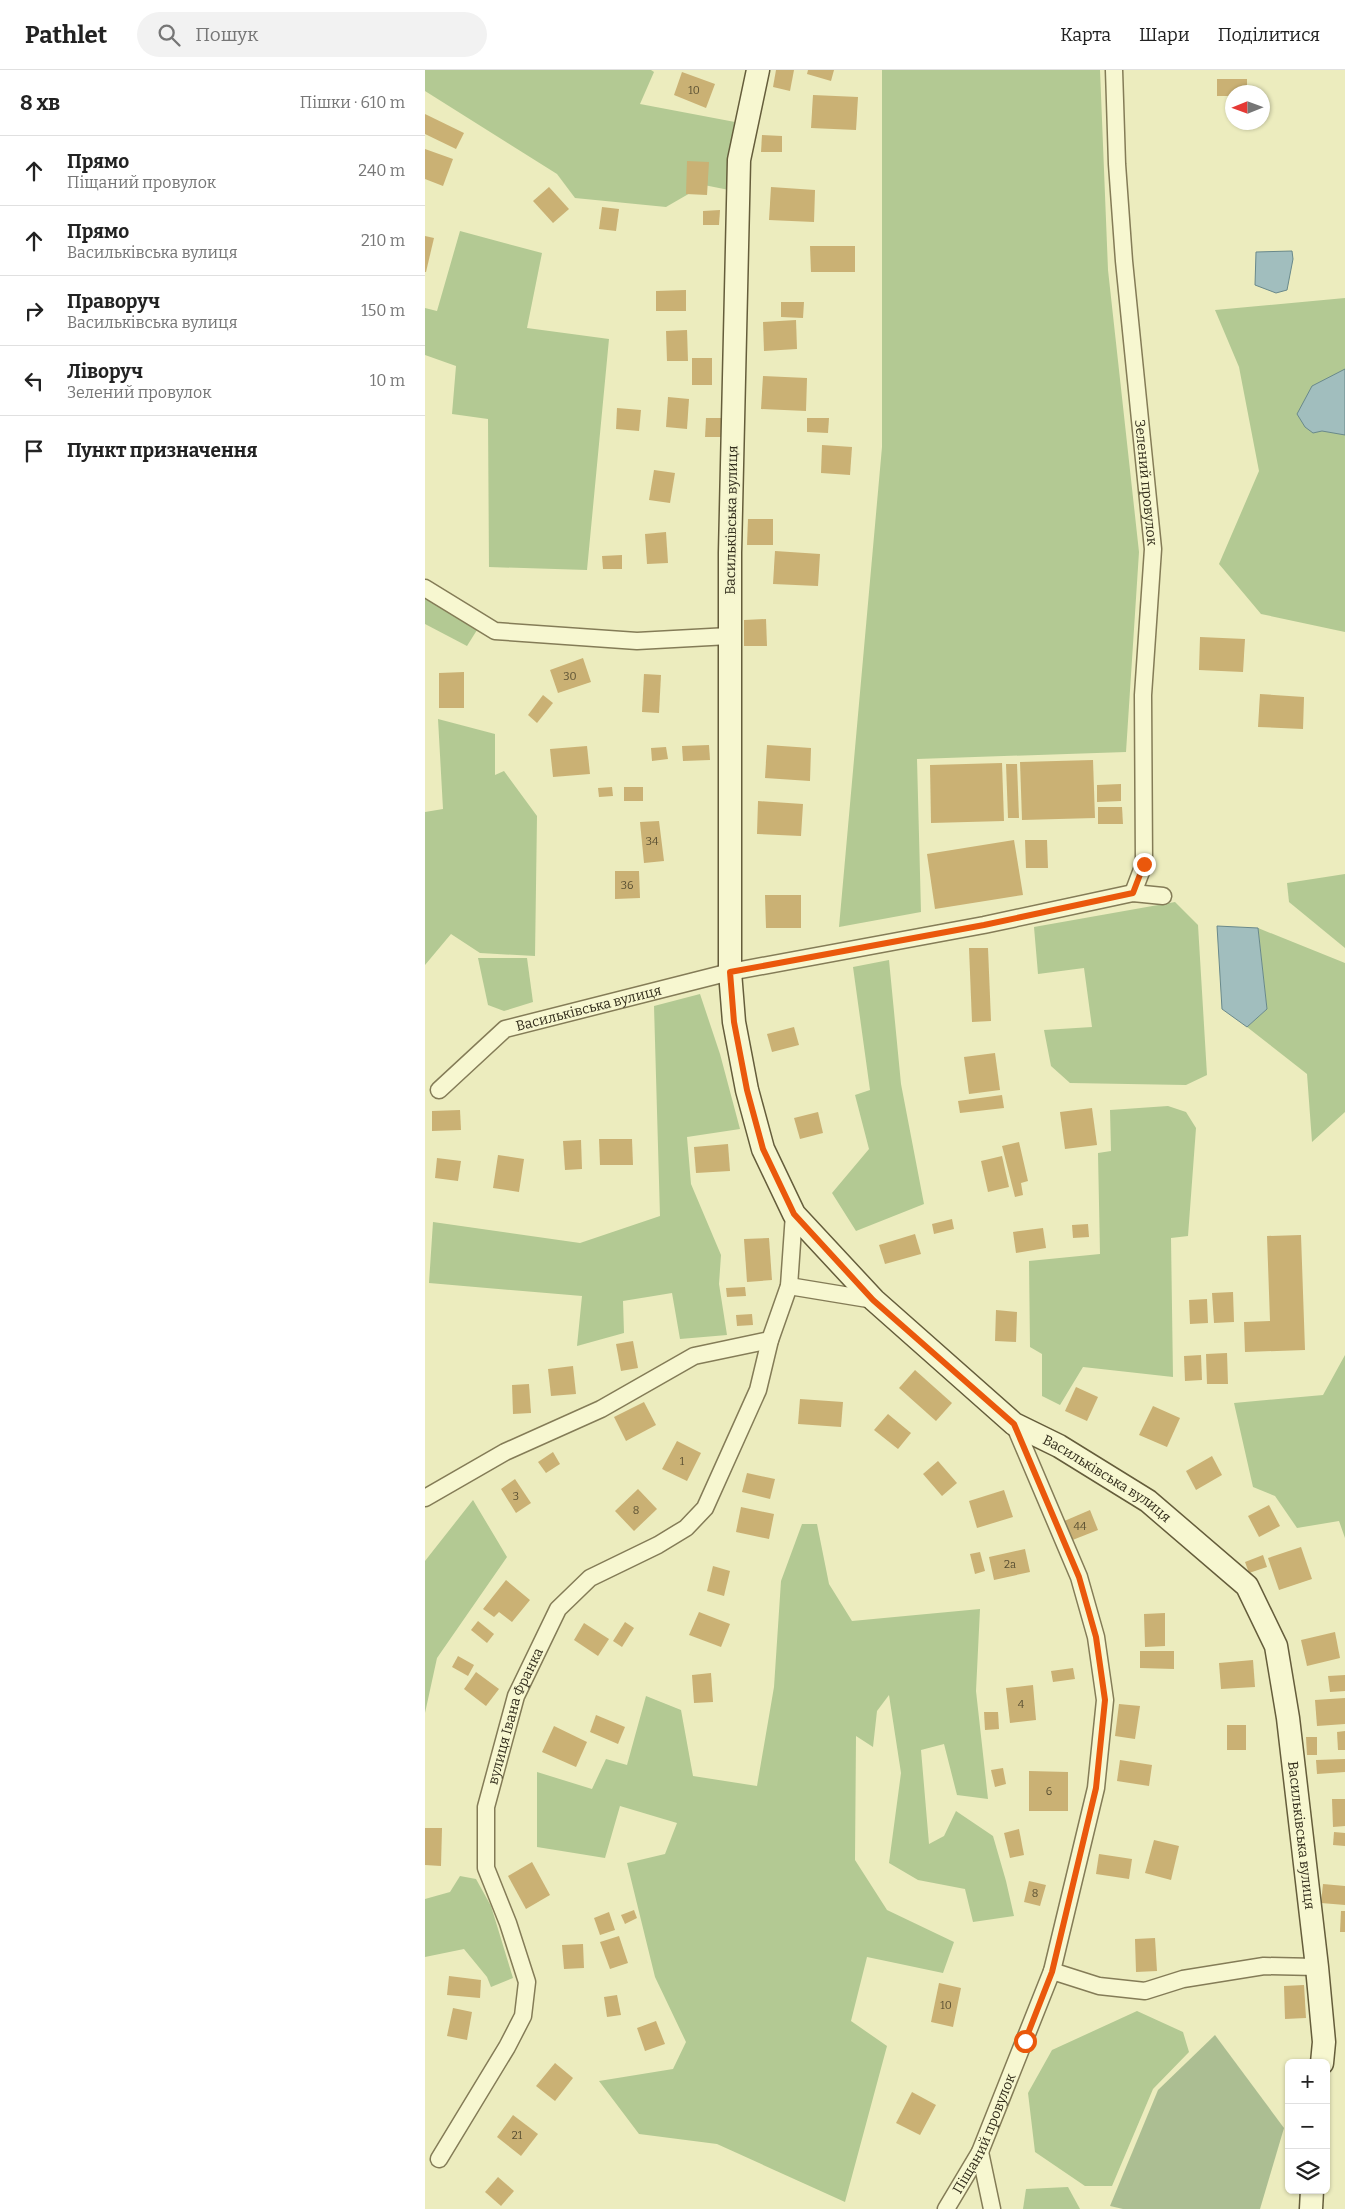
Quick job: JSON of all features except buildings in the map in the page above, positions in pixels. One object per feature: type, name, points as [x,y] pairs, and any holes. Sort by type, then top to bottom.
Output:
[{"type":"street","name":"Васильківська вулиця","points":[[759,70],[739,160],[729,636],[730,972],[734,1022],[747,1090],[763,1149],[794,1214],[873,1300],[1014,1424],[1059,1446],[1148,1501],[1247,1586],[1276,1646],[1288,1718],[1317,1967],[1324,2042],[1322,2059]]},
{"type":"street","name":"Зелений провулок","points":[[1114,70],[1117,164],[1124,261],[1153,549],[1143,695],[1144,864],[1133,893]]},
{"type":"street","points":[[425,588],[495,632],[637,641],[729,636]]},
{"type":"street","name":"Васильківська вулиця","points":[[439,1090],[505,1029],[730,972],[984,925],[1133,893],[1163,896]]},
{"type":"street","name":"вулиця Івана Франка","points":[[439,2159],[507,2047],[523,2016],[527,1982],[508,1923],[486,1868],[486,1807],[516,1696],[558,1609],[591,1578],[679,1532],[705,1508],[758,1390],[770,1340],[789,1286],[794,1214]]},
{"type":"street","points":[[789,1286],[873,1300]]},
{"type":"street","points":[[425,1498],[505,1452],[601,1409],[693,1356],[770,1340]]},
{"type":"street","name":"Піщаний провулок","points":[[947,2209],[980,2152],[1052,1972],[1096,1788],[1105,1700],[1096,1637],[1079,1577],[1014,1424]]},
{"type":"street","points":[[1052,1972],[1099,1986],[1145,1991],[1183,1979],[1264,1966],[1317,1967]]},
{"type":"street","points":[[980,2152],[992,2209]]},
{"type":"street","points":[[1311,2209],[1312,2194]]},
{"type":"green space","points":[[425,70],[651,70],[654,72],[640,104],[735,122],[729,190],[704,185],[666,207],[575,198],[557,174],[425,91]]},
{"type":"green space","points":[[882,70],[1100,70],[1108,270],[1139,552],[1126,752],[917,759],[921,912],[839,927],[882,447]]},
{"type":"green space","points":[[460,231],[542,253],[527,328],[609,339],[587,570],[489,567],[488,419],[452,414],[456,366],[425,355],[425,308],[437,311]]},
{"type":"green space","points":[[1345,298],[1345,632],[1261,614],[1219,564],[1259,471],[1239,367],[1215,310]]},
{"type":"green space","points":[[425,597],[477,630],[467,646],[425,624]]},
{"type":"green space","points":[[438,719],[495,734],[495,775],[504,771],[537,816],[535,956],[480,953],[451,934],[425,965],[425,812],[443,809]]},
{"type":"green space","points":[[1345,874],[1345,948],[1289,902],[1287,883]]},
{"type":"green space","points":[[1175,902],[1198,925],[1207,1075],[1186,1085],[1070,1083],[1051,1066],[1044,1030],[1092,1027],[1084,968],[1038,974],[1034,927]]},
{"type":"green space","points":[[1258,928],[1345,963],[1345,1112],[1312,1142],[1307,1074],[1247,1027],[1267,1009]]},
{"type":"green space","points":[[478,958],[527,958],[533,1002],[504,1011],[488,1005]]},
{"type":"green space","points":[[889,960],[901,1084],[924,1204],[856,1231],[832,1193],[869,1149],[855,1095],[870,1090],[853,967]]},
{"type":"green space","points":[[700,994],[720,1054],[740,1129],[687,1137],[691,1184],[721,1255],[719,1284],[727,1335],[680,1339],[672,1293],[623,1301],[624,1333],[577,1346],[582,1296],[429,1283],[433,1222],[580,1243],[660,1216],[654,1006]]},
{"type":"green space","points":[[1168,1106],[1186,1112],[1196,1128],[1188,1236],[1171,1238],[1173,1377],[1083,1367],[1060,1405],[1042,1396],[1042,1354],[1030,1347],[1029,1261],[1100,1254],[1098,1153],[1111,1151],[1110,1110]]},
{"type":"green space","points":[[1345,1355],[1345,1538],[1339,1521],[1297,1528],[1275,1496],[1253,1487],[1234,1403],[1323,1395]]},
{"type":"green space","points":[[473,1500],[507,1557],[437,1658],[425,1713],[425,1561]]},
{"type":"green space","points":[[802,1524],[817,1524],[829,1584],[852,1621],[980,1609],[976,1691],[988,1799],[957,1795],[944,1744],[921,1750],[929,1844],[944,1836],[956,1811],[993,1836],[1014,1916],[973,1922],[965,1889],[918,1880],[889,1863],[901,1773],[889,1695],[877,1711],[873,1747],[856,1736],[855,1860],[887,1910],[954,1942],[943,1973],[867,1957],[851,2021],[887,2046],[845,2202],[717,2144],[639,2134],[599,2081],[673,2069],[686,2042],[655,1977],[627,1863],[665,1854],[677,1823],[620,1806],[605,1858],[537,1847],[537,1772],[592,1789],[606,1759],[627,1765],[646,1696],[681,1710],[693,1776],[757,1786],[774,1687],[781,1581]]},
{"type":"green space","points":[[460,1876],[476,1879],[491,1906],[513,1978],[491,1987],[487,1977],[464,1949],[425,1957],[425,1899],[450,1892]]},
{"type":"green space","points":[[1137,2011],[1183,2032],[1189,2052],[1153,2089],[1112,2186],[1085,2186],[1035,2152],[1028,2093],[1052,2050]]},
{"type":"green space","points":[[1215,2035],[1284,2128],[1260,2209],[1123,2209],[1110,2206],[1158,2090]]},
{"type":"green space","points":[[1068,2187],[1080,2209],[1023,2209],[1026,2189]]},
{"type":"water","points":[[1292,251],[1293,259],[1287,290],[1276,293],[1255,285],[1256,252]]},
{"type":"water","points":[[1345,369],[1345,435],[1322,431],[1313,433],[1305,427],[1297,414],[1312,386]]},
{"type":"water","points":[[1217,926],[1258,928],[1267,1009],[1247,1027],[1222,1009]]},
{"type":"route","points":[[1025,2041],[1052,1972],[1096,1788],[1105,1700],[1096,1637],[1079,1577],[1014,1424],[873,1300],[794,1214],[763,1149],[747,1090],[734,1022],[730,972],[984,925],[1133,893],[1144,864]]}]
